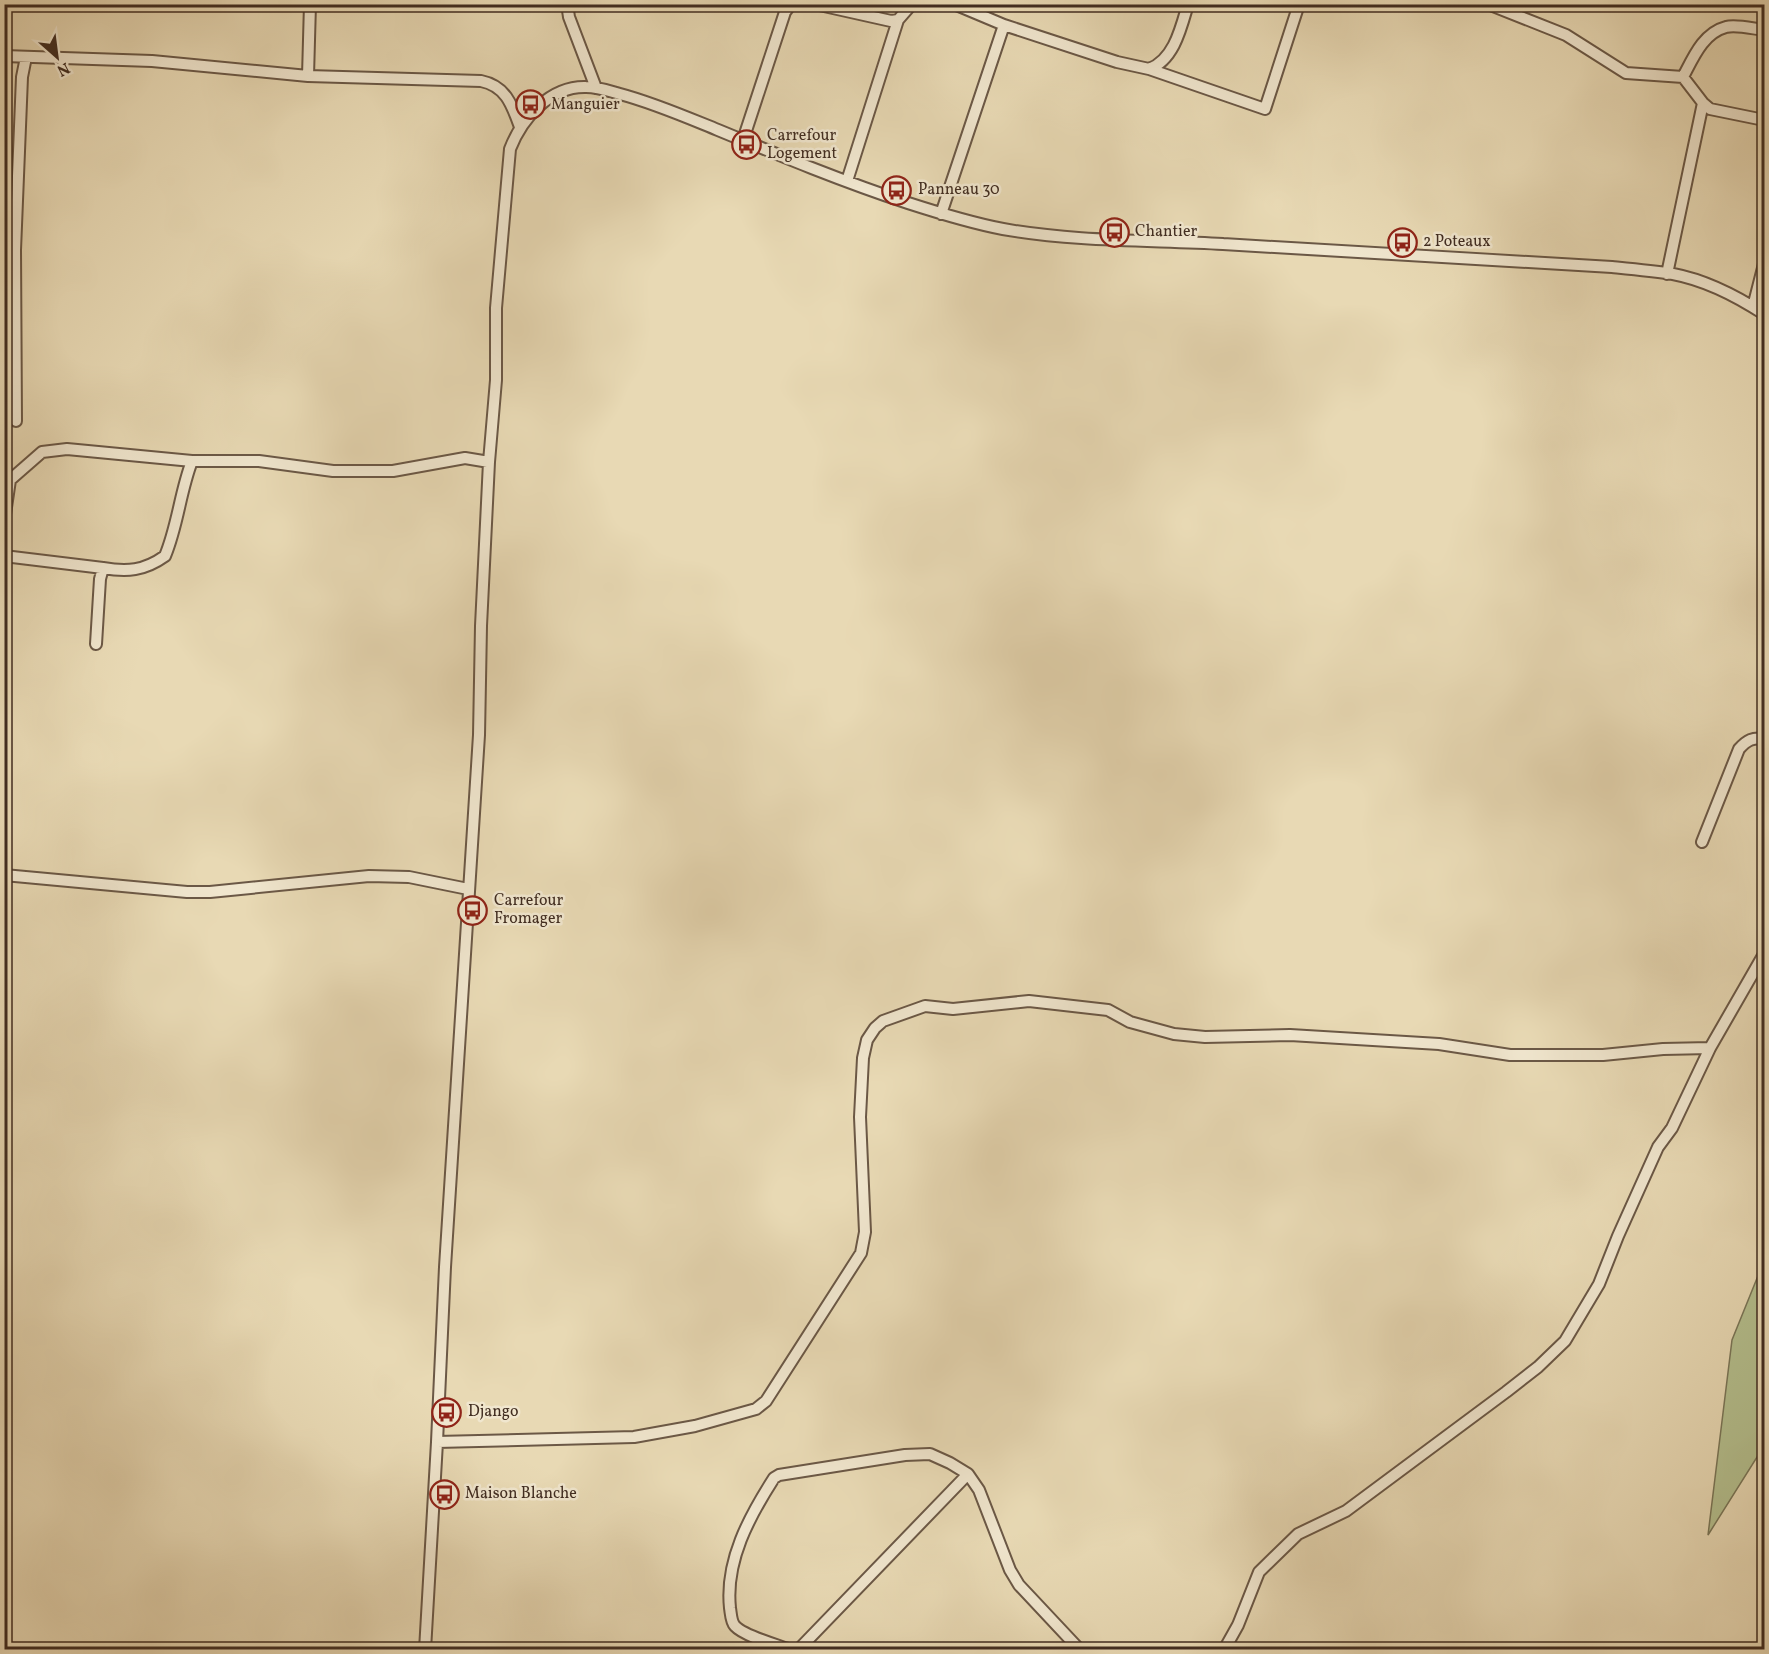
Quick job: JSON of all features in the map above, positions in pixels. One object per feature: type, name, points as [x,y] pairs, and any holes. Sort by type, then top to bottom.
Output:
[{"type":"street","points":[[308,76],[310,4]]},
{"type":"street","points":[[567,4],[569,17],[596,88]]},
{"type":"street","points":[[743,140],[785,12],[791,4]]},
{"type":"street","points":[[815,4],[891,21],[898,20]]},
{"type":"street","points":[[847,181],[898,20],[912,4]]},
{"type":"street","points":[[954,4],[1004,25],[1117,62],[1149,69],[1265,109],[1299,4]]},
{"type":"street","points":[[1149,69],[1162,62],[1177,39],[1188,4]]},
{"type":"street","points":[[1488,4],[1566,35],[1626,73],[1683,77],[1710,109],[1764,120]]},
{"type":"street","points":[[941,214],[1004,25]]},
{"type":"street","points":[[1683,77],[1708,36],[1727,26],[1764,30]]},
{"type":"street","points":[[4,56],[152,61],[308,76],[481,81],[494,84],[512,103],[520,127]]},
{"type":"street","points":[[16,421],[15,250],[22,77],[26,57]]},
{"type":"street","points":[[425,1650],[446,1255],[479,735],[481,626],[489,462],[496,380],[496,308],[510,149],[520,127],[537,107],[573,89],[596,88],[645,101],[847,181],[941,214],[1004,229],[1077,238],[1172,241],[1612,267],[1684,277],[1717,289],[1764,314]]},
{"type":"street","points":[[1667,274],[1703,103]]},
{"type":"street","points":[[1753,307],[1764,264]]},
{"type":"street","points":[[4,521],[10,480],[42,452],[68,449],[192,461],[259,461],[333,471],[393,471],[465,458],[489,462]]},
{"type":"street","points":[[4,556],[125,572],[139,570],[165,556],[177,525],[182,493],[192,461]]},
{"type":"street","points":[[96,644],[100,579],[103,568]]},
{"type":"street","points":[[1702,842],[1739,749],[1754,737],[1764,739]]},
{"type":"street","points":[[4,875],[187,892],[210,892],[369,876],[409,877],[468,889]]},
{"type":"street","points":[[1224,1650],[1238,1625],[1259,1572],[1298,1534],[1347,1511],[1506,1392],[1538,1367],[1565,1341],[1599,1284],[1658,1147],[1672,1128],[1710,1048],[1764,954]]},
{"type":"street","points":[[437,1442],[634,1437],[695,1426],[756,1408],[765,1401],[861,1253],[865,1232],[860,1117],[862,1058],[867,1040],[875,1028],[883,1021],[902,1013],[925,1006],[953,1009],[1029,1001],[1108,1010],[1130,1022],[1174,1034],[1205,1037],[1290,1035],[1439,1044],[1520,1056],[1603,1055],[1663,1049],[1710,1048]]},
{"type":"street","points":[[791,1650],[735,1627],[731,1618],[729,1596],[733,1558],[746,1528],[774,1478],[779,1475],[905,1455],[930,1454],[968,1474],[979,1490],[1010,1570],[1019,1585],[1080,1650]]},
{"type":"street","points":[[798,1650],[968,1474]]},
{"type":"green space","points":[[1764,1261],[1764,1446],[1708,1535],[1732,1340]]},
{"type":"place","name":"Manguier","points":[[530,105]]},
{"type":"place","name":"Carrefour Logement","points":[[746,145]]},
{"type":"place","name":"Panneau 30","points":[[897,190]]},
{"type":"place","name":"Chantier","points":[[1114,232]]},
{"type":"place","name":"2 Poteaux","points":[[1402,242]]},
{"type":"place","name":"Carrefour Fromager","points":[[473,910]]},
{"type":"place","name":"Django","points":[[447,1412]]},
{"type":"place","name":"Maison Blanche","points":[[444,1494]]}]
